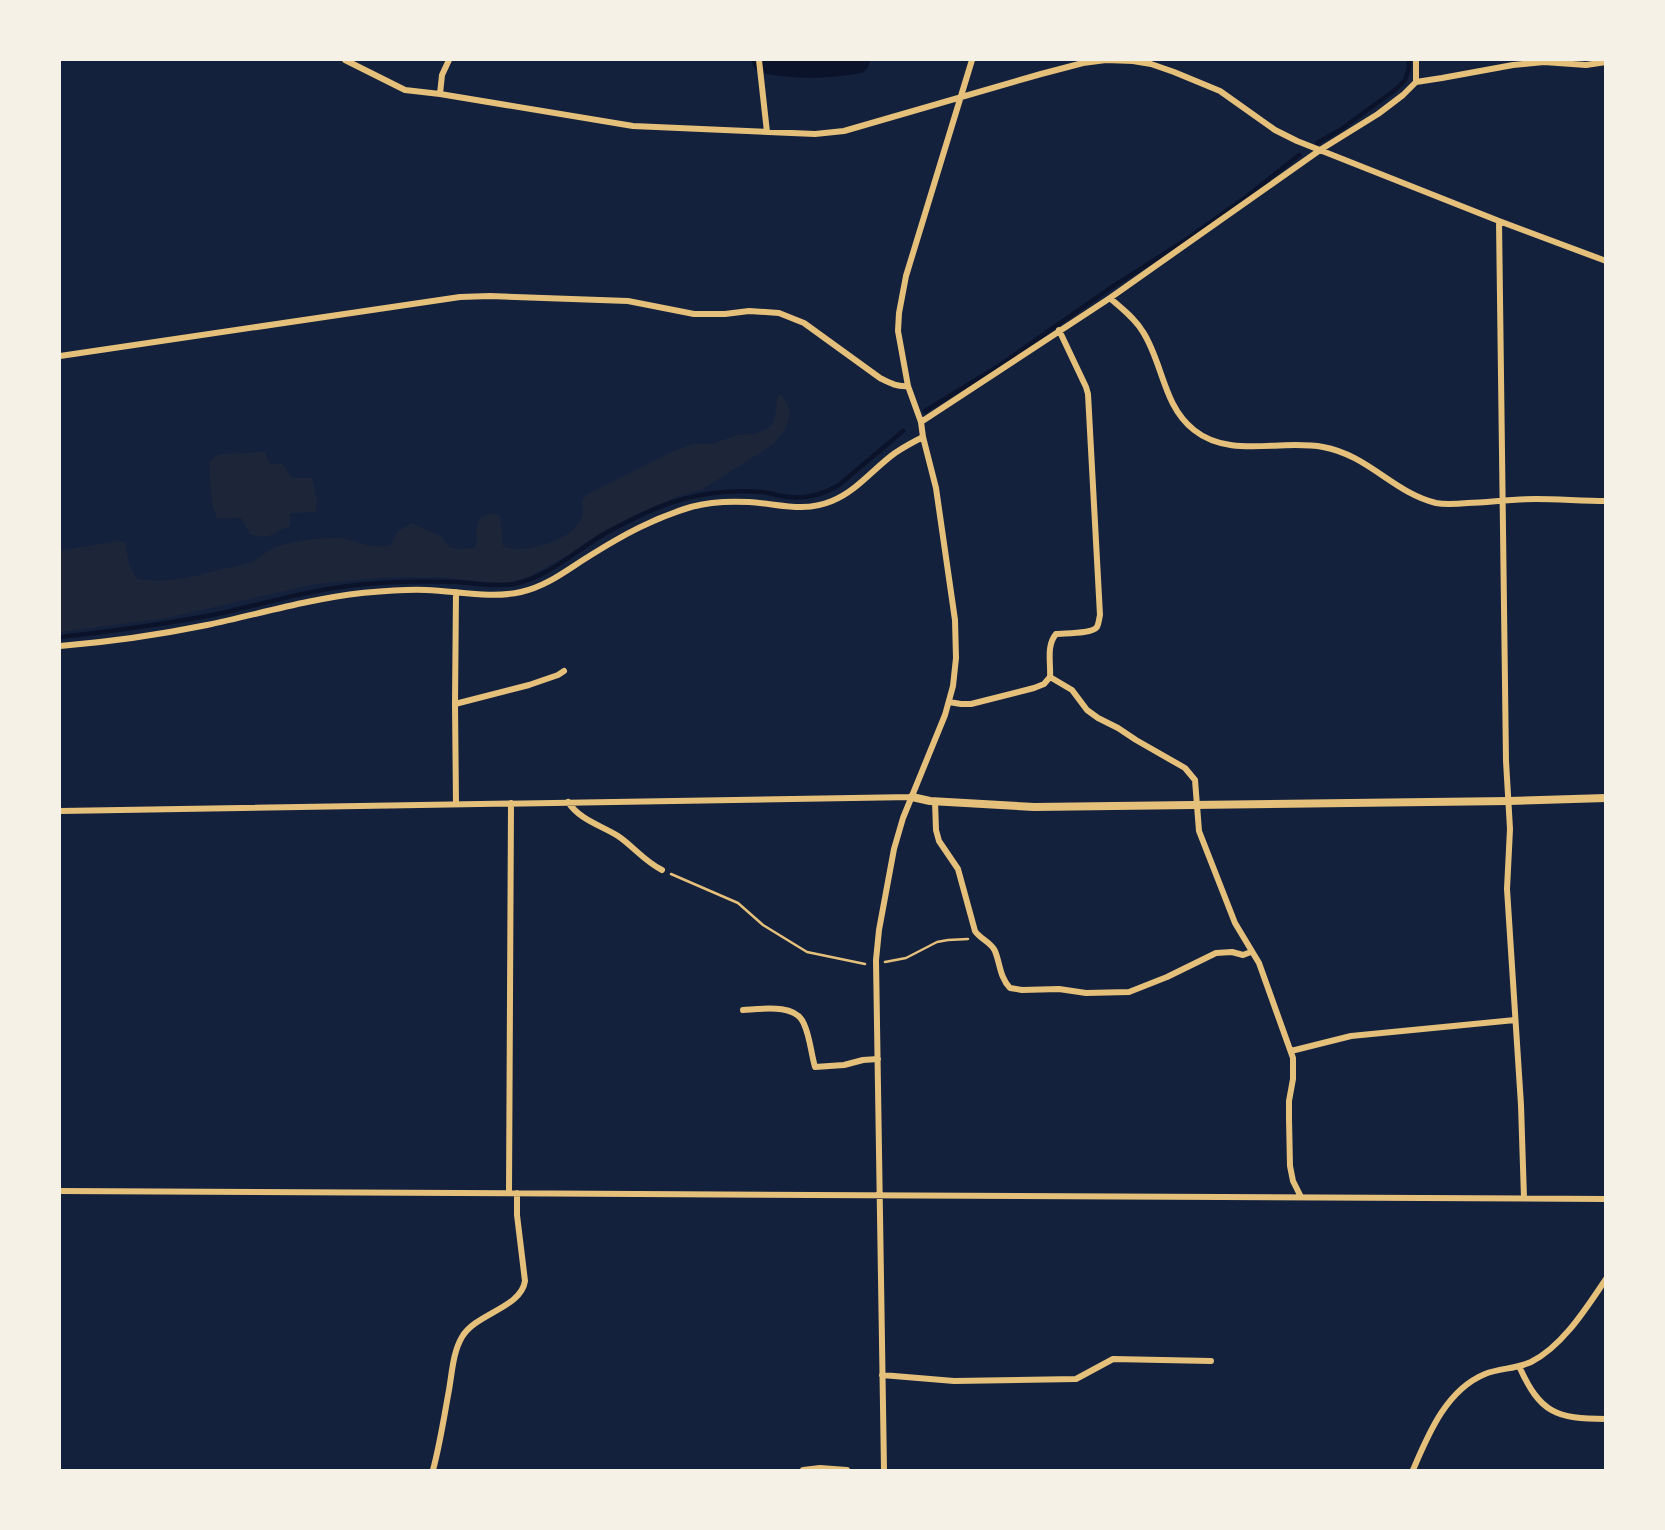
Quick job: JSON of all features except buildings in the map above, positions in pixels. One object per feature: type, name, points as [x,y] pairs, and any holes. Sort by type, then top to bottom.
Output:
[{"type":"street","points":[[345,60],[405,90],[633,126],[815,134],[844,131],[960,96],[1083,64],[1106,60],[1133,61],[1151,64],[1220,91],[1275,130],[1321,150],[1499,222],[1605,261]]},
{"type":"street","points":[[440,94],[442,75],[449,60]]},
{"type":"street","points":[[759,60],[767,132]]},
{"type":"street","points":[[884,1471],[876,964],[879,930],[894,849],[903,818],[945,715],[953,686],[956,659],[955,620],[936,488],[921,422],[908,386],[898,331],[899,313],[906,276],[972,60]]},
{"type":"street","points":[[1416,60],[1416,82]]},
{"type":"street","points":[[921,422],[1110,298],[1321,150],[1378,114],[1416,82],[1522,64],[1544,62],[1586,65],[1605,62]]},
{"type":"street","points":[[1499,222],[1506,761],[1510,829],[1507,889],[1521,1105],[1524,1198]]},
{"type":"street","points":[[60,356],[460,297],[490,296],[628,301],[694,314],[750,311],[779,313],[804,324],[880,378],[893,385],[908,386]]},
{"type":"street","points":[[1110,298],[1134,319],[1144,332],[1174,407],[1191,428],[1207,440],[1239,446],[1323,447],[1354,457],[1406,491],[1438,504],[1538,499],[1605,501]]},
{"type":"street","points":[[949,702],[971,704],[1044,684],[1050,677],[1050,647],[1056,634],[1091,632],[1096,628],[1100,615],[1086,387],[1059,330]]},
{"type":"street","points":[[60,646],[170,632],[331,597],[398,590],[508,594],[522,592],[564,574],[637,527],[690,508],[709,503],[746,502],[786,508],[823,505],[848,493],[894,454],[923,437]]},
{"type":"street","points":[[456,592],[456,804]]},
{"type":"street","points":[[455,704],[529,685],[564,671]]},
{"type":"street","points":[[1050,677],[1072,690],[1087,710],[1098,718],[1118,727],[1185,768],[1195,780],[1199,831],[1235,923],[1259,964],[1291,1051],[1294,1068],[1289,1101],[1290,1166],[1301,1198]]},
{"type":"street","points":[[60,811],[912,797],[935,801],[1034,807],[1509,802],[1605,798]]},
{"type":"street","points":[[935,801],[939,841],[958,869],[973,925],[979,937],[995,950],[1004,980],[1010,988],[1059,989],[1086,993],[1129,992],[1216,953],[1244,955],[1251,952]]},
{"type":"street","points":[[568,802],[575,812],[618,836],[651,865],[662,870]]},
{"type":"street","points":[[433,1471],[455,1358],[462,1337],[470,1327],[517,1297],[524,1289],[525,1281],[513,1193],[511,803]]},
{"type":"street","points":[[743,1010],[780,1009],[799,1016],[804,1022],[815,1067],[878,1059]]},
{"type":"street","points":[[1291,1051],[1351,1036],[1515,1020]]},
{"type":"street","points":[[60,1191],[1605,1199]]},
{"type":"street","points":[[1413,1471],[1435,1422],[1467,1384],[1484,1375],[1531,1362],[1572,1326],[1605,1279]]},
{"type":"street","points":[[882,1375],[954,1381],[1076,1379],[1113,1359],[1211,1361]]},
{"type":"street","points":[[1519,1366],[1526,1382],[1545,1407],[1554,1413],[1569,1418],[1605,1419]]},
{"type":"street","points":[[803,1471],[820,1468],[847,1471]]},
{"type":"path","points":[[662,870],[738,903],[763,925],[807,952],[862,964],[906,958],[937,942],[979,937]]},
{"type":"shaded area","points":[[781,395],[790,414],[786,428],[774,444],[701,490],[639,513],[530,576],[513,582],[388,577],[315,584],[167,618],[60,632],[60,551],[125,542],[129,565],[137,579],[169,580],[245,564],[276,547],[299,541],[338,538],[373,546],[391,545],[397,532],[412,523],[442,537],[448,546],[457,549],[474,548],[477,543],[479,518],[493,513],[500,516],[503,546],[518,549],[537,547],[563,537],[573,529],[583,515],[582,500],[588,494],[693,444],[712,444],[737,435],[765,430],[772,425],[778,396]]},
{"type":"shaded area","points":[[265,452],[270,464],[283,464],[292,478],[312,478],[317,501],[316,512],[290,513],[290,526],[262,537],[250,534],[241,518],[217,519],[212,505],[209,462],[219,454]]},
{"type":"waterway","points":[[766,60],[811,64],[856,60]]},
{"type":"waterway","points":[[1317,143],[1340,130],[1395,90],[1405,80],[1409,60]]},
{"type":"waterway","points":[[925,411],[997,367],[1109,289],[1184,241],[1299,155]]},
{"type":"waterway","points":[[60,637],[182,621],[305,593],[356,585],[419,581],[514,584],[538,576],[624,523],[683,499],[732,491],[797,497],[826,492],[839,485],[903,431]]}]
